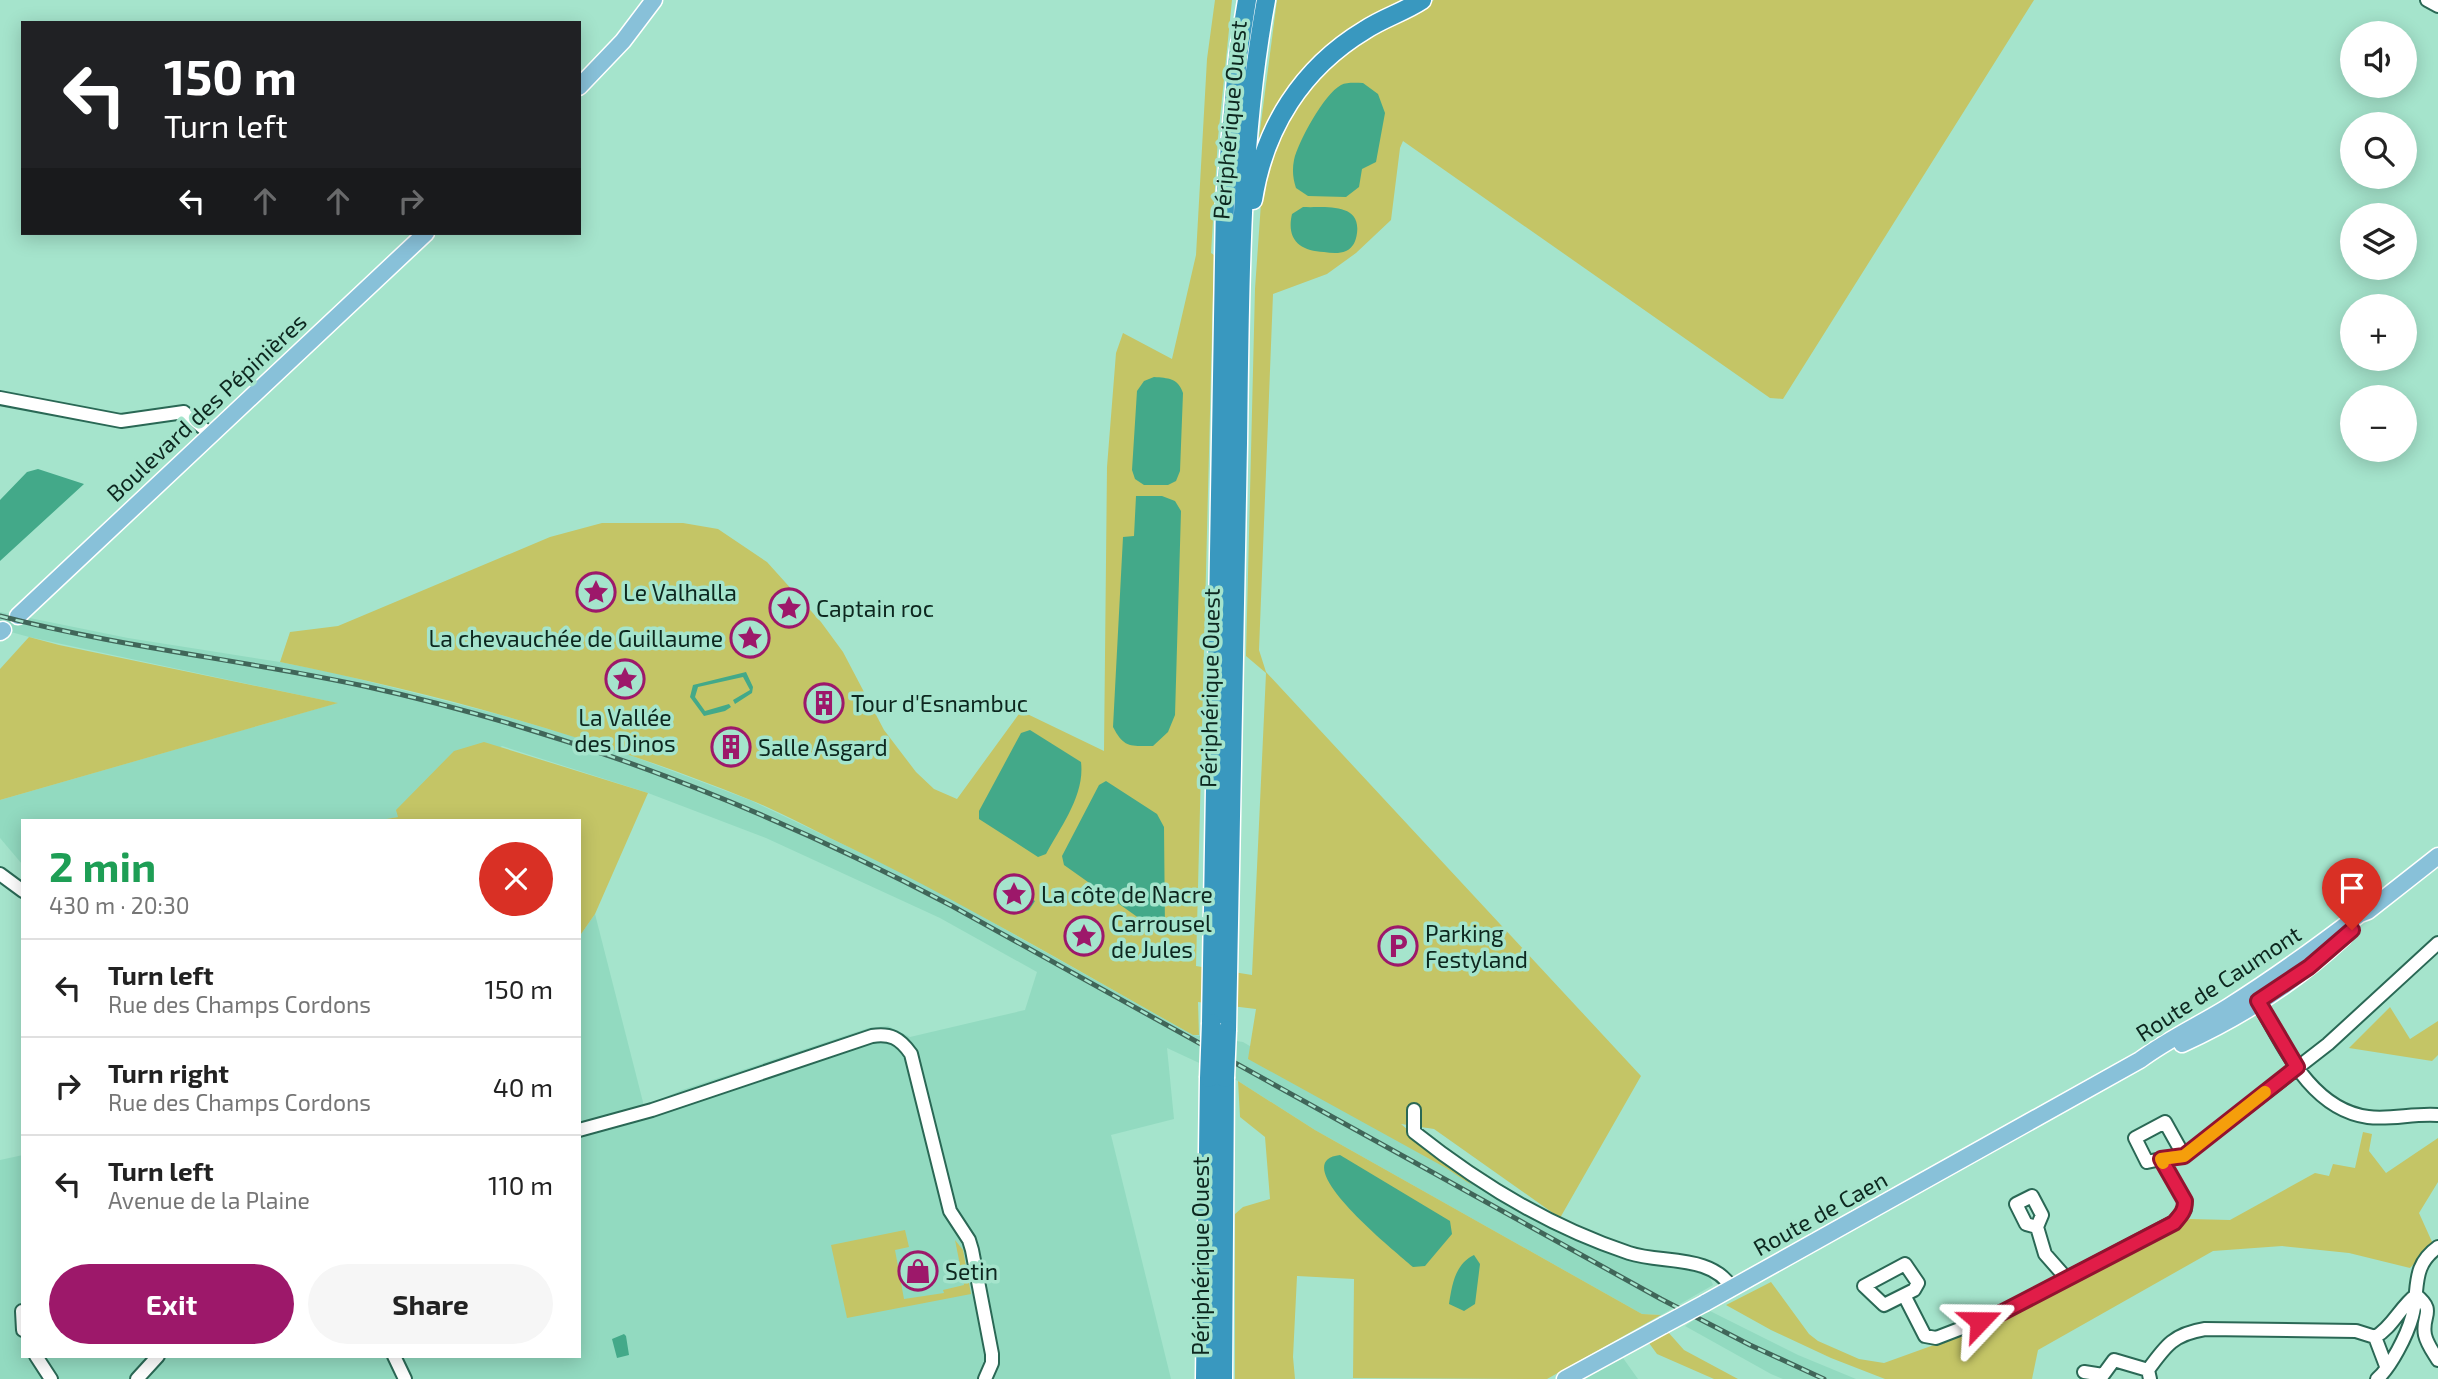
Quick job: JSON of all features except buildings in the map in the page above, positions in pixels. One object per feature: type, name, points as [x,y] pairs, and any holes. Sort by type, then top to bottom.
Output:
[{"type":"highway","name":"Périphérique Ouest","points":[[1220,969],[1225,202],[1238,56],[1247,0]]},
{"type":"highway","name":"Périphérique Ouest","points":[[1205,1379],[1248,133],[1258,43],[1266,0]]},
{"type":"highway","points":[[1240,328],[1255,186],[1268,140],[1282,112],[1312,72],[1343,44],[1370,26],[1422,0]]},
{"type":"highway","name":"Périphérique Ouest","points":[[1217,1078],[1223,1379]]},
{"type":"main road","points":[[581,85],[623,41],[654,0]]},
{"type":"main road","name":"Boulevard des Pépinières","points":[[18,616],[424,235]]},
{"type":"main road","name":"Route de Caumont","points":[[2096,1084],[2140,1060],[2158,1046],[2255,996],[2292,965],[2360,914],[2368,911],[2438,856]]},
{"type":"main road","name":"Route de Caen","points":[[1565,1379],[2096,1084]]},
{"type":"street","points":[[2427,0],[2438,6]]},
{"type":"street","points":[[0,398],[121,421],[184,412],[210,434]]},
{"type":"street","points":[[0,874],[21,890]]},
{"type":"street","points":[[2184,1156],[2165,1122],[2135,1138],[2147,1162],[2184,1156],[2344,1030],[2438,943]]},
{"type":"street","points":[[2255,996],[2297,1067],[2325,1099],[2351,1113],[2388,1118],[2438,1115]]},
{"type":"street","points":[[581,1129],[652,1110],[872,1035],[895,1037],[905,1044],[911,1054],[950,1211],[969,1240],[972,1250],[992,1354],[992,1363],[985,1379]]},
{"type":"street","points":[[1413,1110],[1414,1132],[1458,1167],[1492,1188],[1607,1245],[1644,1256],[1713,1269],[1732,1288]]},
{"type":"street","points":[[1904,1295],[1925,1336],[1936,1338],[2001,1313],[2174,1223],[2185,1209],[2185,1201],[2161,1159]]},
{"type":"street","points":[[2037,1227],[2045,1254],[2067,1279]]},
{"type":"street","points":[[2383,1374],[2404,1341],[2413,1315],[2418,1274],[2430,1252],[2438,1247]]},
{"type":"street","points":[[2084,1372],[2103,1375],[2114,1360],[2149,1375],[2172,1340],[2206,1328],[2356,1331],[2375,1337],[2384,1332],[2404,1304],[2416,1295]]},
{"type":"street","points":[[2416,1295],[2426,1303],[2428,1309],[2425,1337],[2438,1360]]},
{"type":"street","points":[[2375,1337],[2383,1374]]},
{"type":"street","points":[[37,1358],[51,1379]]},
{"type":"street","points":[[137,1379],[156,1358]]},
{"type":"street","points":[[395,1358],[405,1379]]},
{"type":"shaded area","points":[[1215,0],[1232,0],[1218,138],[1211,253],[1214,255],[1196,966],[1252,975],[1266,673],[1246,656],[1255,289],[1261,203],[1274,137],[1333,57],[1434,0],[2034,0],[1783,399],[1770,398],[1403,141],[1391,220],[1356,253],[1327,274],[1273,294],[1259,650],[1266,672],[1641,1076],[1560,1218],[1434,1129],[1401,1124],[1473,1186],[1446,1168],[1248,1059],[1256,1009],[1198,1002],[1199,1035],[1193,1035],[922,884],[748,799],[576,737],[459,703],[280,662],[290,632],[338,626],[550,537],[602,523],[683,523],[718,529],[767,562],[821,622],[843,652],[884,730],[916,772],[934,789],[957,799],[1021,711],[1104,751],[1107,467],[1116,353],[1123,333],[1172,359],[1196,255],[1207,59]]},
{"type":"shaded area","points":[[1277,0],[1416,0],[1368,24],[1264,139],[1259,138]]},
{"type":"shaded area","points":[[1363,83],[1378,94],[1385,113],[1376,162],[1362,169],[1359,187],[1346,197],[1308,196],[1296,188],[1294,178],[1294,160],[1301,142],[1313,119],[1334,90],[1343,84]]},
{"type":"shaded area","points":[[1303,207],[1330,207],[1347,211],[1357,223],[1357,233],[1352,246],[1346,251],[1335,253],[1315,251],[1302,246],[1293,237],[1291,223],[1292,214]]},
{"type":"shaded area","points":[[1154,377],[1175,382],[1183,393],[1180,471],[1176,481],[1168,485],[1144,485],[1135,479],[1132,470],[1137,391],[1144,381]]},
{"type":"shaded area","points":[[38,469],[84,484],[0,561],[0,500],[27,472]]},
{"type":"shaded area","points":[[1136,496],[1162,496],[1175,501],[1181,511],[1175,715],[1168,732],[1153,746],[1128,744],[1113,727],[1123,537],[1134,536]]},
{"type":"shaded area","points":[[0,612],[128,638],[335,673],[501,715],[603,745],[750,800],[914,878],[1193,1035],[1243,1042],[1540,1218],[1594,1247],[1634,1259],[1707,1271],[1713,1285],[1661,1315],[1642,1314],[1315,1130],[1238,1081],[1167,1048],[1174,1119],[1111,1135],[1171,1379],[0,1379],[0,1160],[21,1155],[21,1358],[581,1358],[581,934],[595,914],[644,1106],[682,1090],[868,1028],[888,1026],[910,1037],[1025,1010],[1037,972],[940,918],[766,838],[648,793],[502,746],[398,817],[21,819],[21,863],[0,838],[0,800],[337,703],[0,629]]},
{"type":"shaded area","points":[[29,637],[338,703],[0,800],[0,669]]},
{"type":"shaded area","points":[[623,667],[632,671],[636,680],[632,689],[623,693],[614,689],[610,680],[614,671]]},
{"type":"shaded area","points":[[746,672],[753,687],[752,693],[735,704],[733,700],[750,690],[743,677],[698,687],[695,697],[705,711],[729,704],[731,707],[725,711],[704,716],[690,697],[693,685]]},
{"type":"shaded area","points":[[1030,730],[1081,762],[1079,786],[1071,810],[1046,854],[1038,857],[979,819],[979,811],[1021,733]]},
{"type":"shaded area","points":[[484,742],[648,793],[595,914],[581,934],[581,819],[386,819],[398,817],[396,810],[454,751]]},
{"type":"shaded area","points":[[1106,781],[1157,814],[1164,827],[1165,931],[1160,933],[1064,865],[1062,856],[1099,785]]},
{"type":"shaded area","name":"La côte de Nacre","points":[[1010,887],[1035,901],[1029,910],[1022,912],[1002,901]]},
{"type":"shaded area","points":[[2390,1007],[2410,1039],[2438,1021],[2438,1055],[2432,1061],[2349,1048]]},
{"type":"shaded area","points":[[1238,1081],[1315,1130],[1642,1314],[1661,1315],[1547,1379],[1353,1378],[1354,1279],[1297,1276],[1293,1357],[1295,1379],[1235,1379],[1235,1214],[1243,1207],[1270,1199],[1265,1137],[1240,1117]]},
{"type":"shaded area","points":[[2363,1132],[2372,1134],[2369,1151],[2386,1173],[2438,1138],[2438,1182],[2419,1213],[2433,1244],[2410,1268],[2349,1253],[2282,1246],[2213,1251],[2038,1350],[2032,1379],[1885,1379],[1831,1358],[1726,1305],[1771,1282],[1809,1334],[1818,1341],[1859,1359],[1884,1363],[1981,1328],[2190,1219],[2230,1220],[2315,1173],[2329,1176],[2333,1164],[2355,1168]]},
{"type":"shaded area","points":[[1340,1155],[1450,1221],[1452,1234],[1425,1266],[1413,1267],[1369,1228],[1334,1190],[1325,1174],[1326,1161]]},
{"type":"shaded area","points":[[905,1230],[909,1247],[895,1250],[904,1299],[944,1293],[943,1290],[964,1285],[955,1240],[963,1250],[971,1294],[847,1318],[831,1245]]},
{"type":"shaded area","points":[[1474,1255],[1480,1264],[1475,1304],[1464,1311],[1449,1304],[1450,1297],[1459,1269]]},
{"type":"shaded area","points":[[1708,1310],[1798,1355],[1856,1379],[1783,1379],[1771,1374],[1685,1326]]},
{"type":"shaded area","points":[[1668,1332],[1684,1350],[1738,1379],[1714,1379],[1657,1354],[1649,1343]]},
{"type":"shaded area","points":[[624,1334],[629,1355],[617,1358],[612,1339]]},
{"type":"shaded area","points":[[1623,1358],[1638,1379],[1581,1379]]},
{"type":"railway","points":[[0,616],[90,636],[319,677],[440,704],[591,750],[738,805],[882,870],[952,906],[1661,1299],[1824,1379]]},
{"type":"slow traffic","points":[[2163,1163],[2161,1159],[2184,1156],[2265,1092]]},
{"type":"place","name":"Le Valhalla","points":[[596,592]]},
{"type":"place","name":"Captain roc","points":[[789,608]]},
{"type":"place","name":"La chevauchée de Guillaume","points":[[750,638]]},
{"type":"place","name":"La Vallée des Dinos","points":[[625,679]]},
{"type":"place","name":"Tour d'Esnambuc","points":[[824,703]]},
{"type":"place","name":"Salle Asgard","points":[[731,747]]},
{"type":"place","name":"La côte de Nacre","points":[[1014,894]]},
{"type":"place","name":"Carrousel de Jules","points":[[1084,936]]},
{"type":"place","name":"Parking Festyland","points":[[1398,946]]},
{"type":"place","name":"Setin","points":[[918,1271]]},
{"type":"route","points":[[1980,1321],[2001,1313],[2174,1223],[2185,1209],[2185,1201],[2161,1159],[2184,1156],[2297,1067],[2258,1001],[2309,967],[2352,930]]}]
